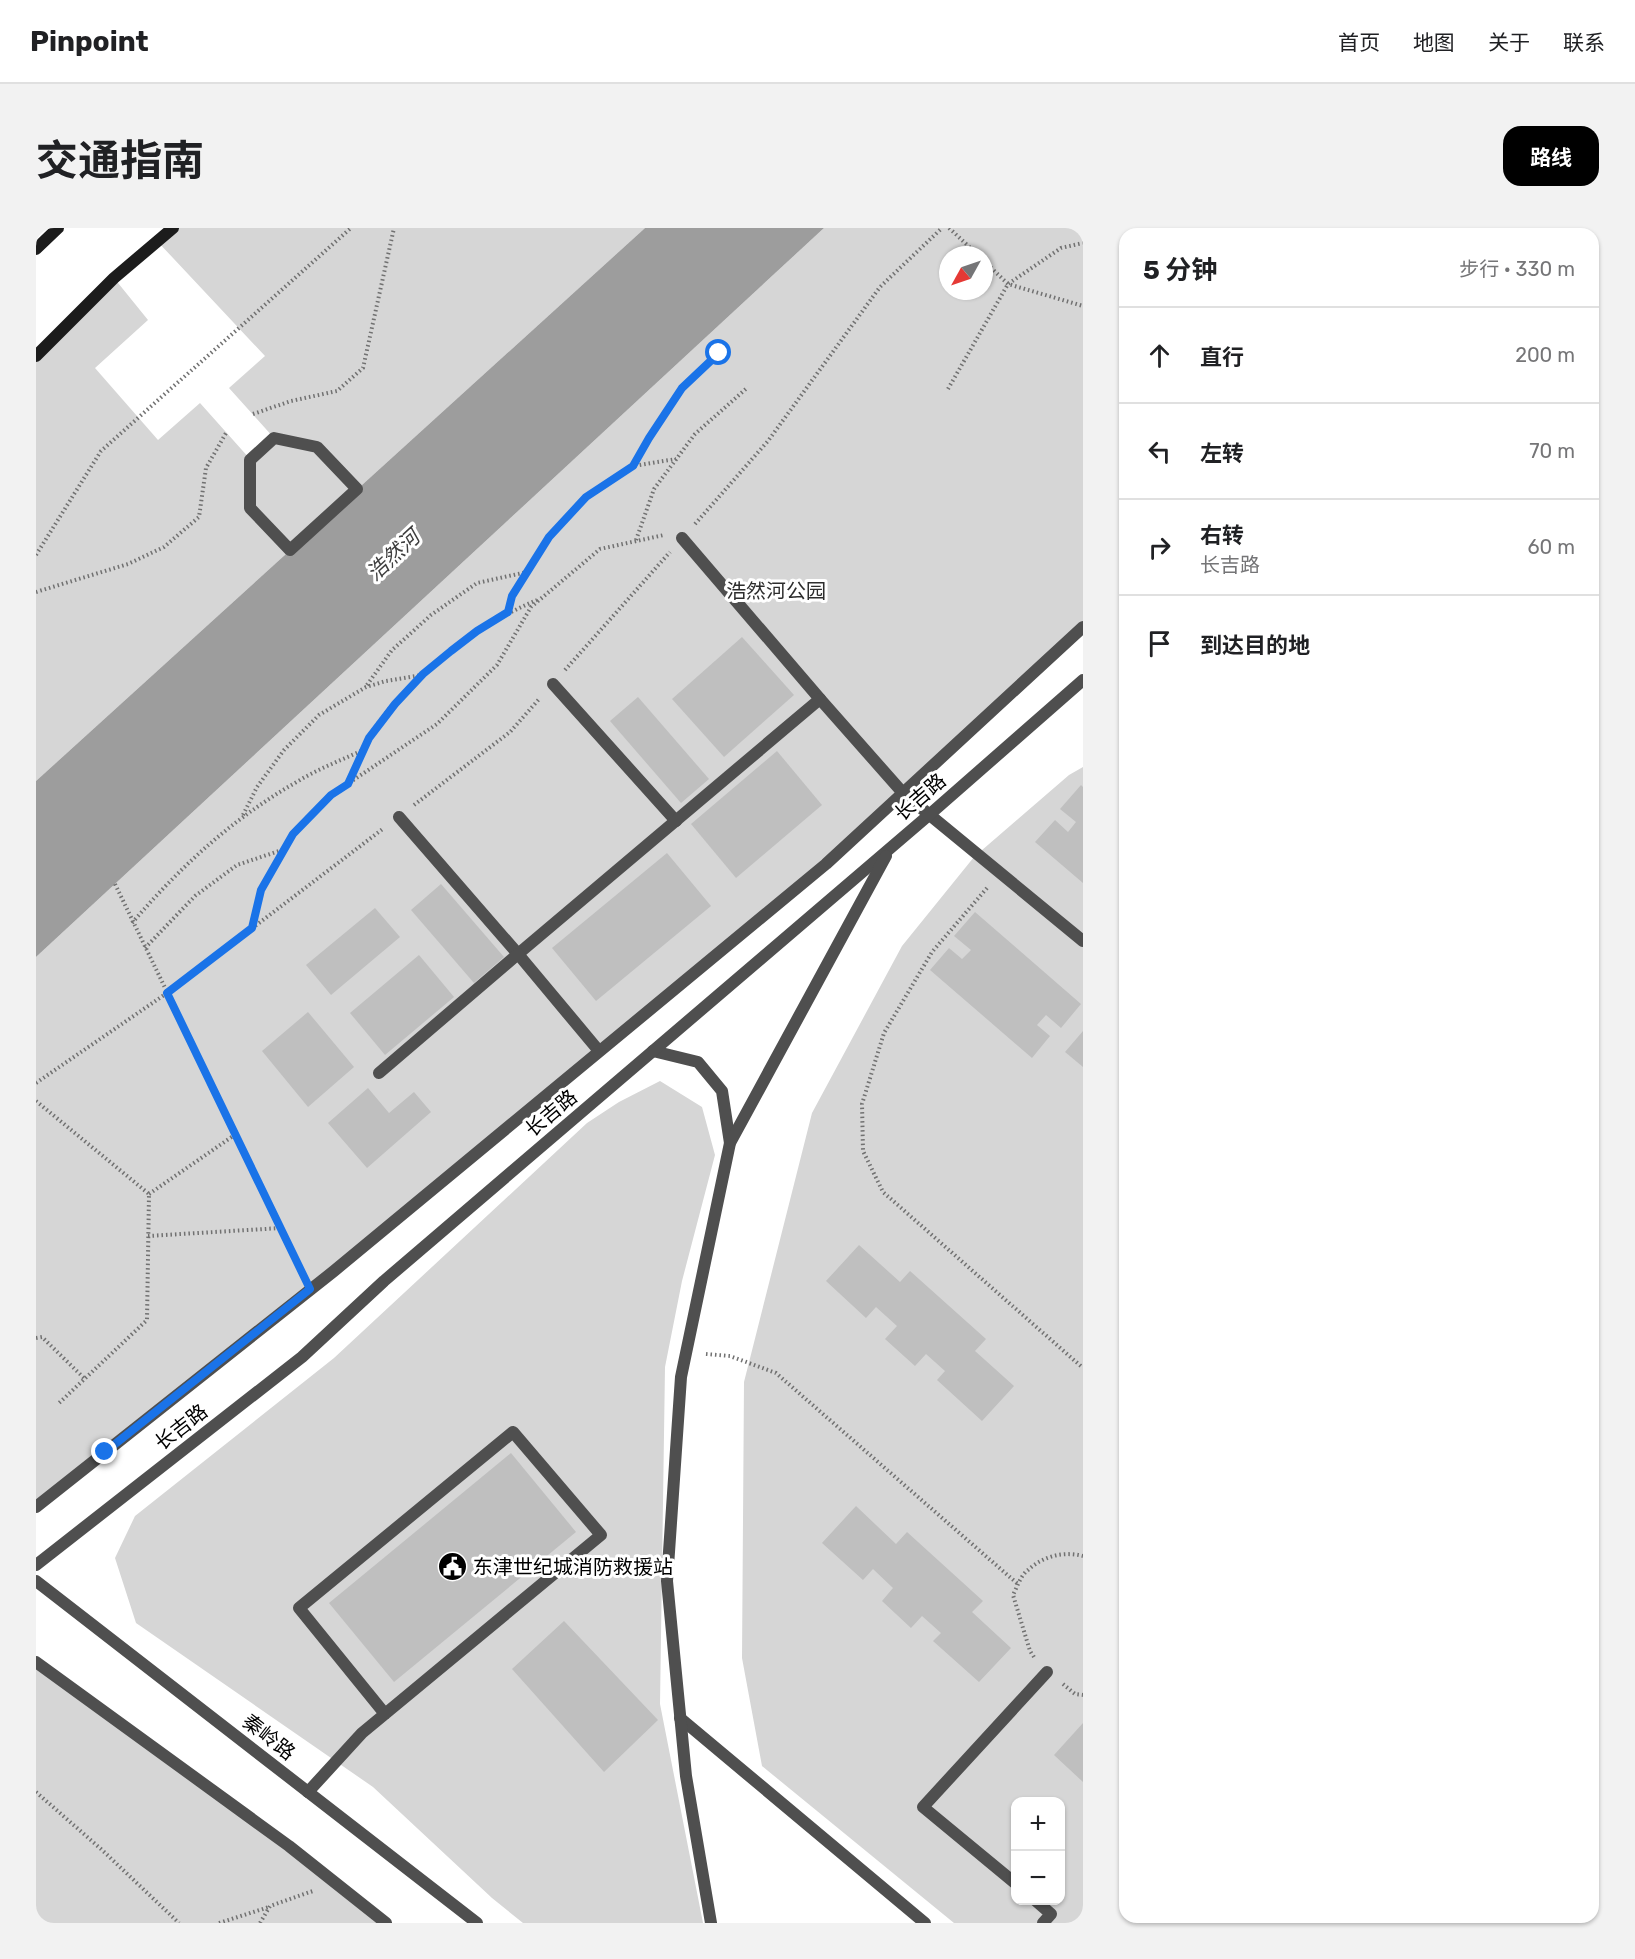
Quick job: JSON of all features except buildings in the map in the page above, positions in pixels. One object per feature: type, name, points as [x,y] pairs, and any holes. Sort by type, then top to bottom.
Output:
[{"type":"main road","points":[[36,249],[58,228]]},
{"type":"main road","points":[[36,356],[114,278],[173,228]]},
{"type":"street","points":[[274,438],[316,447],[357,489],[290,550],[250,508],[250,460],[274,438]]},
{"type":"street","points":[[682,538],[903,793],[1083,941]]},
{"type":"street","name":"长吉路","points":[[36,1506],[310,1289],[822,867],[1083,627]]},
{"type":"street","points":[[1072,636],[1083,646]]},
{"type":"street","name":"长吉路","points":[[36,1565],[302,1357],[384,1281],[929,815],[1083,680]]},
{"type":"street","points":[[553,684],[676,821]]},
{"type":"street","points":[[379,1073],[820,699]]},
{"type":"street","points":[[399,817],[599,1051]]},
{"type":"street","points":[[711,1923],[686,1776],[667,1581],[681,1377],[730,1143],[890,848]]},
{"type":"street","points":[[653,1051],[698,1062],[722,1091],[730,1143]]},
{"type":"street","points":[[308,1792],[362,1733],[601,1536],[513,1432],[299,1608],[385,1714]]},
{"type":"street","name":"秦岭路","points":[[36,1581],[477,1923]]},
{"type":"street","points":[[36,1662],[280,1839],[386,1923]]},
{"type":"street","points":[[1011,1880],[923,1807],[1047,1672]]},
{"type":"street","points":[[680,1718],[925,1923]]},
{"type":"street","points":[[1041,1905],[1051,1914],[1043,1923]]},
{"type":"path","points":[[36,555],[101,451],[351,228]]},
{"type":"path","points":[[253,414],[291,401],[337,391],[363,368],[394,228]]},
{"type":"path","points":[[36,1083],[167,993],[510,732],[768,441],[880,287],[942,228]]},
{"type":"path","points":[[949,228],[968,246]]},
{"type":"path","points":[[948,388],[1008,284],[1061,248],[1083,243]]},
{"type":"path","points":[[993,270],[1008,284],[1083,306]]},
{"type":"path","points":[[633,466],[682,388],[719,353]]},
{"type":"path","points":[[636,541],[654,489],[694,434],[748,387]]},
{"type":"path","points":[[36,592],[128,564],[164,547],[199,516],[206,468],[226,433]]},
{"type":"path","points":[[508,612],[512,596],[549,537],[586,497],[633,466],[676,459]]},
{"type":"path","points":[[252,928],[261,890],[293,834],[331,795],[437,724],[497,665],[531,607],[600,549],[669,533]]},
{"type":"path","points":[[366,687],[392,650],[431,615],[477,584],[528,572]]},
{"type":"path","points":[[348,784],[369,738],[395,704],[423,674],[477,631],[508,612],[541,598]]},
{"type":"path","points":[[243,815],[257,787],[284,750],[319,715],[366,687],[423,674]]},
{"type":"path","points":[[132,924],[164,886],[243,815],[302,779],[363,750]]},
{"type":"path","points":[[145,948],[195,896],[237,865],[285,849]]},
{"type":"path","points":[[999,873],[932,952],[884,1033],[862,1104],[863,1151],[883,1191],[1083,1368]]},
{"type":"path","points":[[115,884],[132,924],[310,1289]]},
{"type":"path","points":[[36,1101],[149,1194]]},
{"type":"path","points":[[149,1194],[236,1134]]},
{"type":"path","points":[[58,1404],[147,1320],[149,1194]]},
{"type":"path","points":[[148,1236],[281,1228]]},
{"type":"path","points":[[36,1338],[42,1337],[85,1379]]},
{"type":"path","points":[[686,1352],[730,1356],[776,1373],[1018,1585]]},
{"type":"path","points":[[1083,1557],[1071,1553],[1047,1557],[1026,1570],[1013,1595],[1030,1651],[1047,1672],[1075,1694],[1083,1695]]},
{"type":"path","points":[[36,1792],[101,1849],[179,1923]]},
{"type":"path","points":[[219,1923],[335,1882]]},
{"type":"path","points":[[260,1923],[270,1906]]},
{"type":"green space","points":[[173,228],[645,228],[36,781],[36,356],[114,278],[148,320],[95,368],[158,440],[200,403],[250,459],[274,438],[229,388],[265,356],[158,242]]},
{"type":"green space","name":"浩然河公园","points":[[824,228],[1083,228],[1083,627],[826,864],[36,1507],[36,957]]},
{"type":"green space","points":[[1083,767],[1083,1923],[954,1923],[762,1766],[742,1658],[744,1382],[812,1113],[902,946],[974,857],[1069,775]]},
{"type":"green space","points":[[660,1081],[702,1107],[715,1155],[682,1281],[665,1367],[660,1704],[703,1923],[523,1923],[492,1898],[373,1787],[136,1623],[115,1558],[135,1516],[334,1358],[587,1123],[619,1102]]},
{"type":"green space","points":[[36,1663],[385,1923],[36,1923]]},
{"type":"water","name":"浩然河","points":[[645,228],[824,228],[36,957],[36,781]]},
{"type":"place","name":"东津世纪城消防救援站","points":[[452,1567]]},
{"type":"route","points":[[105,1452],[310,1289],[167,993],[252,928],[261,890],[293,834],[331,795],[348,784],[369,738],[395,704],[423,674],[451,651],[477,631],[508,612],[512,596],[549,537],[586,497],[633,466],[682,388],[719,353]]}]
